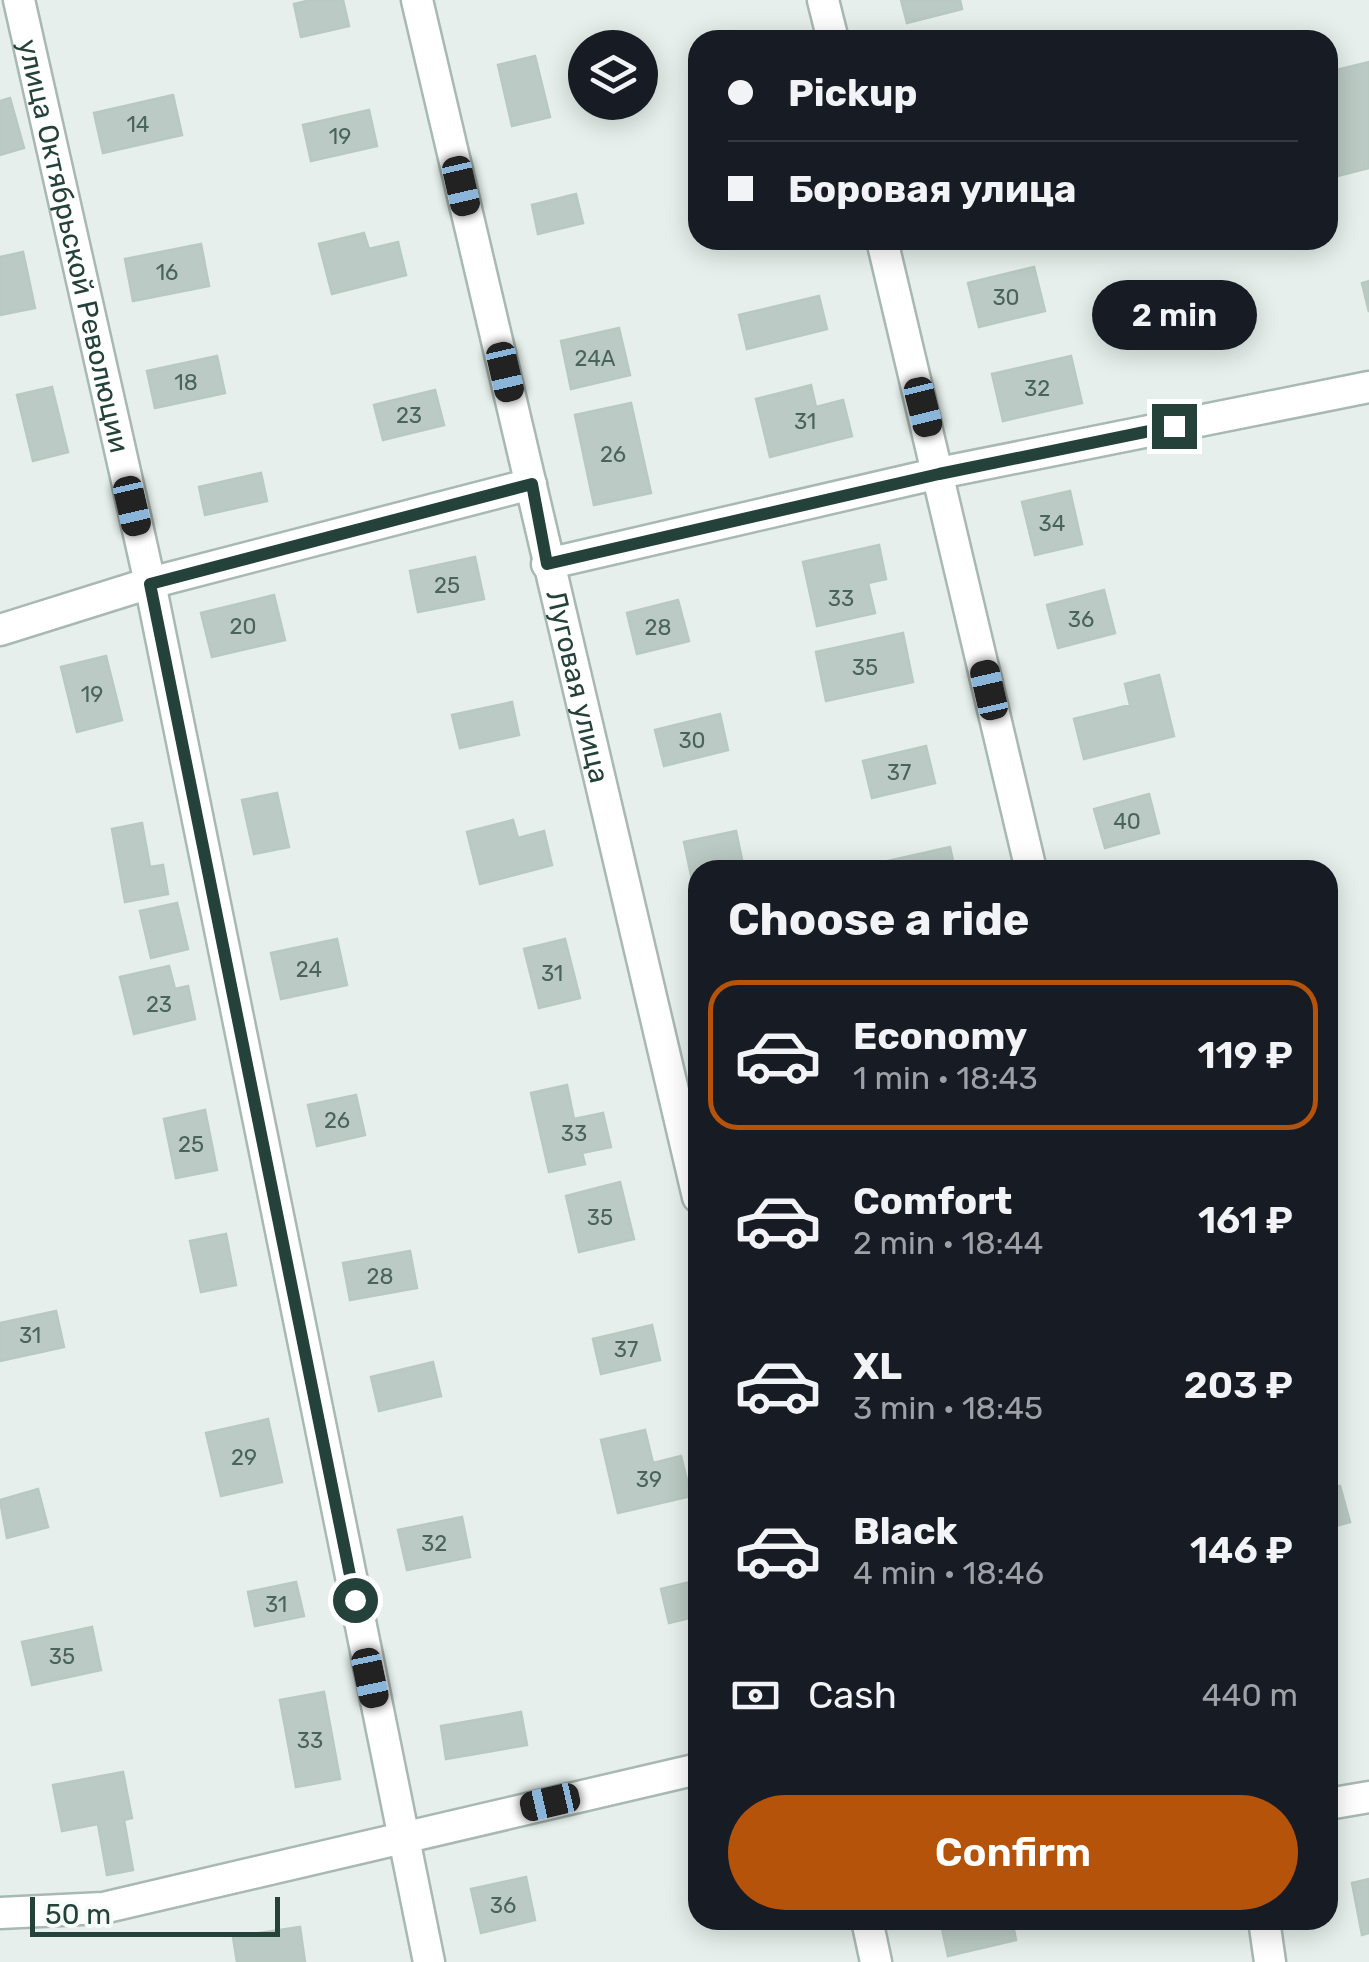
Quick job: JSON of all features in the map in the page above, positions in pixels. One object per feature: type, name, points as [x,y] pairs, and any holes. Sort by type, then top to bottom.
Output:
[{"type":"street","name":"улица Октябрьской Революции","points":[[19,0],[150,584],[428,1962]]},
{"type":"street","name":"Луговая улица","points":[[418,0],[688,1154]]},
{"type":"street","points":[[823,0],[830,30]]},
{"type":"street","points":[[884,250],[1029,860]]},
{"type":"street","points":[[547,564],[939,474],[1369,387]]},
{"type":"street","points":[[0,630],[150,584],[532,484]]},
{"type":"street","points":[[0,1913],[103,1908],[402,1834],[688,1771]]},
{"type":"street","points":[[1338,1802],[1369,1797]]},
{"type":"street","points":[[868,1930],[876,1962]]},
{"type":"street","points":[[1265,1930],[1270,1962]]},
{"type":"building","points":[[343,0],[349,26],[301,37],[294,4]]},
{"type":"building","points":[[901,0],[960,0],[962,9],[907,23]]},
{"type":"building","points":[[535,56],[550,117],[512,126],[498,65]]},
{"type":"building","points":[[1369,62],[1369,168],[1338,176],[1338,70]]},
{"type":"building","points":[[173,95],[182,135],[103,153],[94,113]]},
{"type":"building","points":[[10,98],[24,148],[0,155],[0,101]]},
{"type":"building","points":[[369,110],[377,146],[311,161],[303,125]]},
{"type":"building","points":[[576,194],[583,223],[538,234],[532,205]]},
{"type":"building","points":[[364,233],[369,249],[398,242],[406,275],[332,294],[319,244]]},
{"type":"building","points":[[201,244],[209,286],[133,301],[125,259]]},
{"type":"building","points":[[23,252],[35,308],[0,315],[0,257]]},
{"type":"building","points":[[1034,267],[1045,311],[979,327],[968,283]]},
{"type":"building","points":[[1369,281],[1369,312],[1362,283]]},
{"type":"building","points":[[819,296],[827,329],[747,349],[739,315]]},
{"type":"building","points":[[619,328],[630,375],[571,389],[561,341]]},
{"type":"building","points":[[217,356],[225,393],[155,408],[147,371]]},
{"type":"building","points":[[1071,356],[1082,403],[1003,421],[992,374]]},
{"type":"building","points":[[811,385],[816,407],[843,400],[852,436],[770,457],[756,399]]},
{"type":"building","points":[[52,387],[68,452],[33,461],[17,395]]},
{"type":"building","points":[[435,390],[444,425],[383,440],[374,405]]},
{"type":"building","points":[[631,403],[651,493],[594,505],[575,415]]},
{"type":"building","points":[[261,473],[267,501],[205,515],[199,487]]},
{"type":"building","points":[[1070,491],[1082,544],[1035,555],[1022,502]]},
{"type":"building","points":[[879,545],[886,579],[868,583],[875,613],[817,626],[803,562]]},
{"type":"building","points":[[475,557],[484,599],[418,612],[410,571]]},
{"type":"building","points":[[1104,590],[1115,633],[1058,648],[1047,605]]},
{"type":"building","points":[[274,595],[285,640],[212,657],[201,613]]},
{"type":"building","points":[[678,600],[689,641],[637,654],[627,613]]},
{"type":"building","points":[[903,633],[913,682],[826,701],[816,652]]},
{"type":"building","points":[[106,656],[122,720],[77,732],[61,667]]},
{"type":"building","points":[[1159,675],[1174,736],[1084,759],[1074,719],[1130,705],[1125,684]]},
{"type":"building","points":[[512,702],[519,735],[460,748],[452,715]]},
{"type":"building","points":[[720,714],[728,750],[664,766],[655,730]]},
{"type":"building","points":[[926,746],[935,783],[872,798],[863,761]]},
{"type":"building","points":[[277,793],[289,847],[254,854],[242,800]]},
{"type":"building","points":[[1149,794],[1159,833],[1105,848],[1094,809]]},
{"type":"building","points":[[513,820],[518,838],[544,831],[552,865],[480,884],[467,832]]},
{"type":"building","points":[[142,823],[150,867],[163,865],[168,894],[125,902],[112,829]]},
{"type":"building","points":[[736,831],[742,860],[688,861],[684,842]]},
{"type":"building","points":[[950,847],[953,860],[892,860]]},
{"type":"building","points":[[177,903],[188,949],[151,958],[140,911]]},
{"type":"building","points":[[337,939],[347,985],[281,999],[271,953]]},
{"type":"building","points":[[565,939],[580,998],[539,1008],[524,949]]},
{"type":"building","points":[[169,966],[175,989],[188,986],[195,1019],[134,1034],[120,977]]},
{"type":"building","points":[[567,1085],[574,1119],[603,1113],[611,1147],[582,1153],[585,1164],[549,1172],[531,1093]]},
{"type":"building","points":[[356,1095],[365,1135],[317,1146],[308,1105]]},
{"type":"building","points":[[205,1110],[217,1170],[176,1178],[164,1119]]},
{"type":"building","points":[[620,1182],[634,1239],[579,1252],[566,1196]]},
{"type":"building","points":[[226,1234],[236,1285],[201,1292],[190,1241]]},
{"type":"building","points":[[410,1251],[417,1288],[350,1300],[343,1263]]},
{"type":"building","points":[[56,1311],[64,1347],[0,1361],[0,1323]]},
{"type":"building","points":[[652,1325],[660,1360],[601,1374],[593,1339]]},
{"type":"building","points":[[433,1362],[441,1396],[379,1411],[371,1377]]},
{"type":"building","points":[[268,1419],[282,1482],[221,1496],[206,1433]]},
{"type":"building","points":[[645,1430],[653,1463],[681,1456],[688,1497],[618,1513],[601,1440]]},
{"type":"building","points":[[1338,1486],[1350,1522],[1338,1525]]},
{"type":"building","points":[[38,1489],[48,1527],[7,1538],[0,1500]]},
{"type":"building","points":[[462,1517],[470,1557],[407,1570],[398,1530]]},
{"type":"building","points":[[296,1582],[304,1616],[255,1626],[248,1592]]},
{"type":"building","points":[[688,1582],[688,1618],[669,1623],[661,1589]]},
{"type":"building","points":[[92,1627],[101,1670],[32,1685],[22,1642]]},
{"type":"building","points":[[324,1692],[340,1779],[296,1787],[280,1700]]},
{"type":"building","points":[[521,1712],[527,1745],[446,1759],[441,1726]]},
{"type":"building","points":[[123,1772],[132,1818],[124,1820],[133,1870],[107,1875],[98,1824],[62,1831],[53,1785]]},
{"type":"building","points":[[526,1877],[535,1920],[481,1933],[471,1889]]},
{"type":"building","points":[[1369,1879],[1369,1933],[1362,1935],[1352,1883]]},
{"type":"building","points":[[300,1927],[305,1962],[237,1962],[233,1937]]},
{"type":"building","points":[[942,1930],[1014,1930],[1016,1940],[948,1956]]},
{"type":"route","points":[[355,1600],[150,584],[532,484],[547,564],[939,474],[1174,426]]}]
